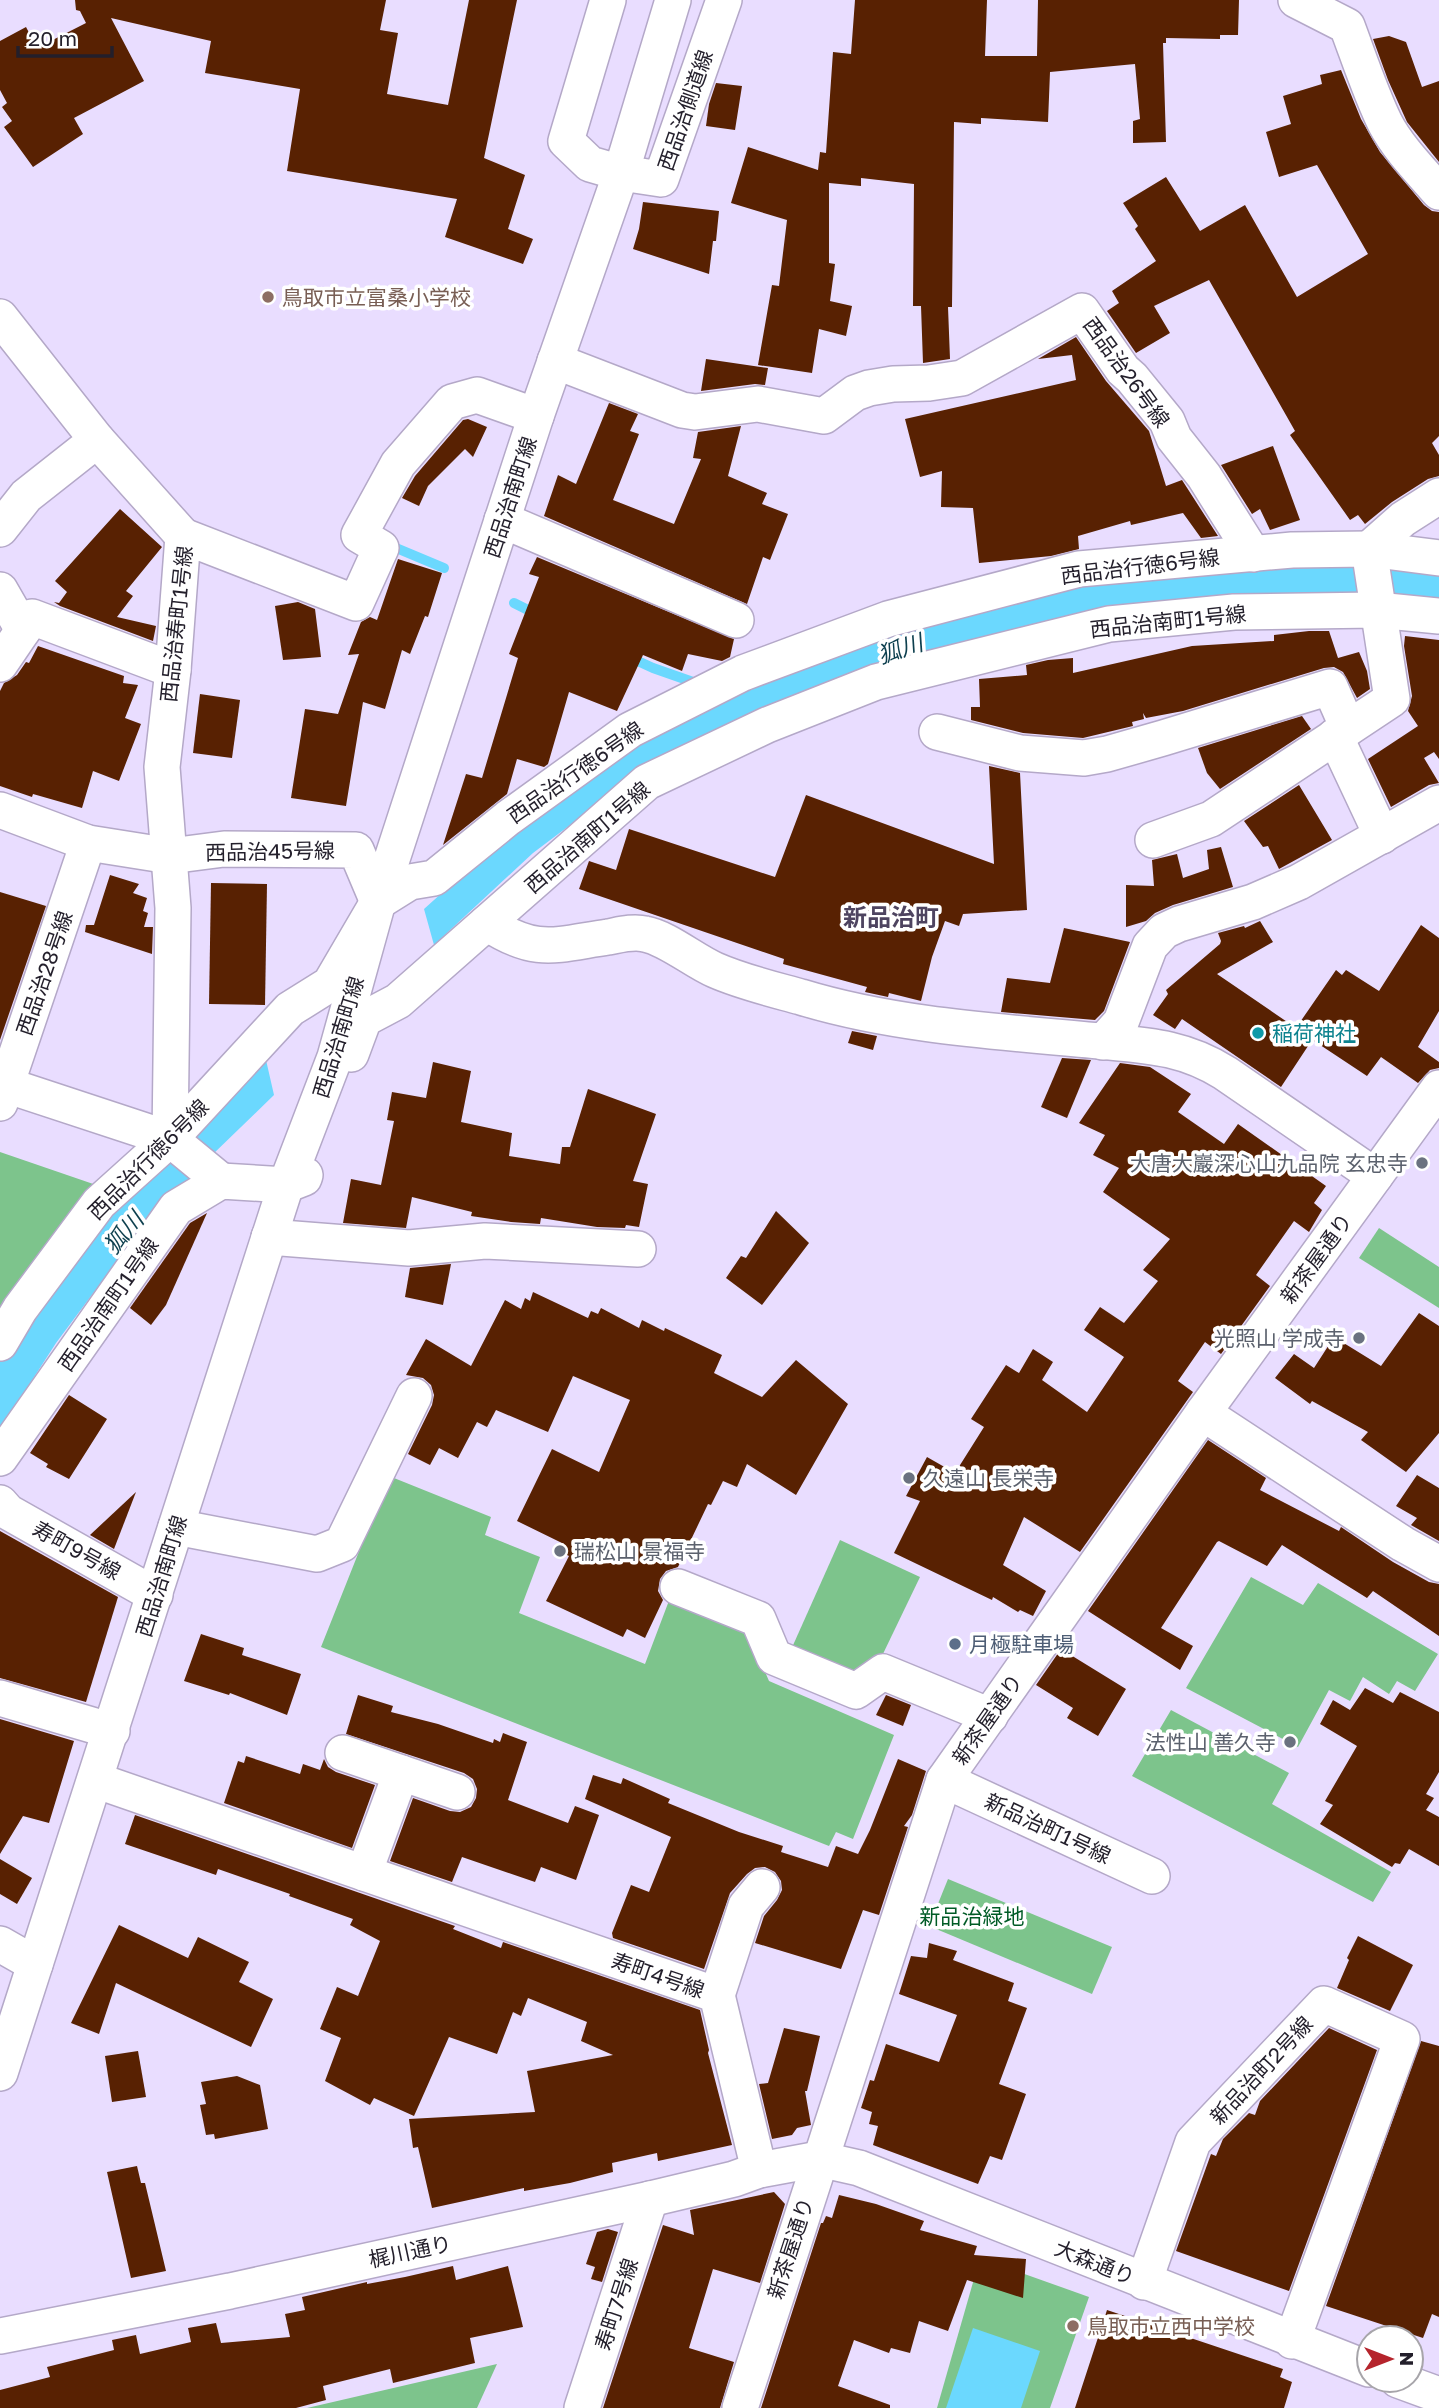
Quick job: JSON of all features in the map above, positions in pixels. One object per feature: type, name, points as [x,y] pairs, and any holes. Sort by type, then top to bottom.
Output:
[{"type":"street","name":"西品治側道線","points":[[608,0],[566,141],[590,164],[621,173],[661,179],[724,0]]},
{"type":"street","name":"西品治南町線","points":[[0,2073],[286,1185],[335,1057],[378,902],[536,416],[621,173],[673,0]]},
{"type":"street","points":[[1296,0],[1347,26],[1386,124],[1409,158],[1439,191]]},
{"type":"street","name":"西品治26号線","points":[[555,361],[682,411],[695,412],[758,404],[824,416],[855,393],[869,388],[962,378],[1082,311],[1123,370],[1167,421],[1174,438],[1204,476],[1252,554]]},
{"type":"street","points":[[0,317],[97,440],[183,536]]},
{"type":"street","name":"西品治寿町1号線","points":[[174,1142],[173,908],[162,767],[173,670],[183,536],[356,603],[382,548],[359,535],[398,464],[452,402],[477,395],[536,416]]},
{"type":"street","points":[[0,529],[26,496],[97,440]]},
{"type":"street","points":[[1153,840],[1212,819],[1392,699],[1370,556],[1403,519],[1439,496]]},
{"type":"street","points":[[502,520],[736,620]]},
{"type":"street","name":"西品治行徳6号線","points":[[0,1343],[20,1309],[99,1203],[174,1142],[290,1009],[330,984],[378,902],[410,882],[434,878],[508,818],[630,730],[743,673],[888,619],[1079,569],[1292,550],[1439,558]]},
{"type":"street","points":[[0,590],[23,630]]},
{"type":"street","name":"西品治南町1号線","points":[[286,1185],[304,1178],[364,1019],[398,1001],[647,782],[766,725],[876,682],[1109,624],[1234,612],[1376,607],[1439,616]]},
{"type":"street","points":[[0,664],[32,617],[173,670]]},
{"type":"street","points":[[937,732],[1020,752],[1084,758],[1118,751],[1331,687],[1341,732],[1382,836]]},
{"type":"street","points":[[1103,1042],[1121,1022],[1150,946],[1164,931],[1253,902],[1299,882],[1439,803]]},
{"type":"street","points":[[0,810],[88,843],[170,856]]},
{"type":"street","name":"西品治28号線","points":[[2,1091],[88,843]]},
{"type":"street","name":"西品治45号線","points":[[170,856],[224,849],[356,850],[378,902]]},
{"type":"street","points":[[487,923],[522,942],[544,947],[645,934],[713,969],[805,999],[902,1020],[1157,1047],[1205,1060],[1375,1176]]},
{"type":"street","name":"新茶屋通り","points":[[740,2408],[944,1780],[1203,1413],[1439,1088]]},
{"type":"street","points":[[2,1091],[174,1142],[215,1175],[286,1185]]},
{"type":"street","name":"西品治南町1号線","points":[[0,1458],[176,1208],[215,1175]]},
{"type":"street","points":[[269,1237],[409,1248],[485,1241],[638,1249]]},
{"type":"street","points":[[176,1527],[317,1554],[342,1544],[414,1396]]},
{"type":"street","points":[[1203,1413],[1403,1544],[1439,1564]]},
{"type":"street","name":"寿町9号線","points":[[0,1503],[8,1512],[155,1595]]},
{"type":"street","points":[[678,1587],[758,1619],[774,1657],[856,1691],[883,1672],[989,1716]]},
{"type":"street","points":[[0,1698],[112,1731]]},
{"type":"street","points":[[344,1754],[457,1792]]},
{"type":"street","points":[[364,1873],[401,1773]]},
{"type":"street","name":"寿町4号線","points":[[95,1780],[717,1995],[759,2170]]},
{"type":"street","name":"新品治町1号線","points":[[944,1780],[1152,1876]]},
{"type":"street","points":[[717,1995],[746,1906],[762,1887]]},
{"type":"street","points":[[0,1944],[35,1964]]},
{"type":"street","name":"新品治町2号線","points":[[1144,2282],[1193,2142],[1324,2004],[1402,2039],[1292,2341]]},
{"type":"street","name":"梶川通り","points":[[0,2336],[230,2291],[650,2199],[734,2179],[759,2170],[819,2159]]},
{"type":"street","name":"大森通り","points":[[819,2159],[859,2168],[1355,2364]]},
{"type":"street","name":"寿町7号線","points":[[582,2408],[650,2199]]},
{"type":"green space","points":[[0,1152],[102,1187],[0,1317]]},
{"type":"green space","points":[[1379,1228],[1439,1267],[1439,1308],[1359,1258]]},
{"type":"green space","points":[[389,1476],[491,1517],[485,1535],[540,1557],[519,1613],[645,1664],[670,1598],[746,1628],[769,1681],[894,1735],[853,1839],[836,1832],[829,1846],[321,1647]]},
{"type":"green space","points":[[840,1540],[920,1577],[881,1658],[850,1675],[790,1652]]},
{"type":"green space","points":[[1251,1577],[1303,1605],[1318,1583],[1438,1654],[1415,1691],[1397,1681],[1389,1694],[1363,1677],[1350,1701],[1329,1690],[1298,1747],[1186,1688]]},
{"type":"green space","points":[[1171,1710],[1289,1773],[1272,1804],[1391,1872],[1373,1902],[1132,1776]]},
{"type":"green space","name":"新品治緑地","points":[[948,1879],[1112,1947],[1092,1994],[929,1926]]},
{"type":"green space","points":[[980,2258],[1089,2297],[1050,2408],[937,2408]]},
{"type":"green space","points":[[497,2364],[477,2408],[307,2408]]},
{"type":"water","name":"狐川","points":[[1303,565],[1439,572],[1439,603],[1079,617],[586,813],[533,853],[434,945],[424,909],[503,838],[625,752],[703,708],[832,649],[1060,589],[1126,580]]},
{"type":"water","name":"狐川","points":[[266,1060],[274,1095],[210,1157],[103,1280],[56,1343],[0,1430],[0,1360],[95,1231]]},
{"type":"water","points":[[973,2328],[1040,2351],[1021,2408],[946,2408]]},
{"type":"building","points":[[75,0],[386,0],[380,30],[398,33],[387,94],[448,105],[469,0],[517,0],[484,158],[525,175],[508,229],[533,239],[523,264],[445,237],[457,199],[287,171],[300,89],[205,73],[211,41],[111,18],[144,81],[74,118],[83,134],[33,167],[4,127],[12,121],[2,107],[7,103],[0,90],[0,41],[26,27],[37,48],[86,23],[80,11],[76,10]]},
{"type":"building","points":[[855,0],[987,0],[985,56],[1037,56],[1038,0],[1239,0],[1238,35],[1220,35],[1220,39],[1166,38],[1166,43],[1163,43],[1166,142],[1133,143],[1133,121],[1140,119],[1135,64],[1050,72],[1048,122],[981,118],[981,124],[954,122],[952,307],[948,307],[950,359],[923,363],[921,306],[913,306],[914,184],[861,178],[861,186],[829,183],[829,263],[835,264],[830,301],[852,306],[846,336],[819,329],[812,373],[758,365],[772,285],[779,286],[787,220],[731,203],[748,147],[818,170],[820,152],[826,153],[833,52],[851,54]]},
{"type":"building","points":[[1389,36],[1406,42],[1422,87],[1439,81],[1439,162],[1407,122],[1388,80],[1373,39]]},
{"type":"building","points":[[1341,70],[1361,119],[1380,152],[1424,205],[1439,212],[1439,436],[1432,443],[1439,455],[1439,476],[1428,479],[1392,502],[1365,524],[1358,515],[1350,520],[1290,435],[1295,431],[1209,280],[1154,306],[1170,333],[1136,353],[1107,311],[1119,303],[1112,291],[1156,261],[1135,229],[1138,226],[1123,203],[1166,177],[1200,231],[1245,205],[1297,297],[1368,254],[1317,165],[1279,177],[1266,132],[1291,124],[1283,96],[1322,84],[1320,75]]},
{"type":"building","points":[[716,83],[742,86],[735,130],[706,126]]},
{"type":"building","points":[[643,202],[719,211],[709,274],[633,249]]},
{"type":"building","points":[[1076,337],[1106,381],[1149,431],[1166,486],[1182,480],[1218,536],[1201,538],[1183,513],[1131,525],[1130,521],[1078,536],[1079,549],[1051,556],[979,563],[973,508],[941,507],[942,471],[920,477],[905,419],[1076,380],[1072,355],[1038,359]]},
{"type":"building","points":[[706,359],[768,368],[765,385],[701,391]]},
{"type":"building","points":[[609,403],[638,414],[630,431],[639,434],[613,500],[674,524],[701,459],[693,458],[698,432],[741,426],[728,476],[767,493],[762,504],[788,514],[770,560],[763,557],[747,604],[544,516],[558,475],[576,484]]},
{"type":"building","points":[[468,419],[487,427],[473,457],[465,449],[428,486],[419,506],[402,498],[415,476],[463,420]]},
{"type":"building","points":[[1273,446],[1300,520],[1270,530],[1260,509],[1252,514],[1221,465]]},
{"type":"building","points":[[120,509],[162,547],[126,591],[133,596],[117,617],[156,626],[153,641],[54,602],[59,603],[67,592],[55,581]]},
{"type":"building","points":[[537,557],[734,639],[730,657],[722,661],[688,654],[682,671],[643,655],[617,711],[569,692],[548,764],[544,767],[517,759],[507,794],[443,845],[466,774],[482,778],[518,658],[509,654],[539,577],[529,574]]},
{"type":"building","points":[[398,559],[442,573],[428,617],[425,616],[410,654],[402,650],[385,709],[363,702],[346,806],[291,798],[305,709],[338,714],[359,654],[348,655],[361,622],[370,617],[377,620]]},
{"type":"building","points":[[298,602],[315,609],[321,657],[283,660],[275,606]]},
{"type":"building","points":[[1329,631],[1338,658],[1359,652],[1367,671],[1370,689],[1357,698],[1343,672],[1334,667],[1324,668],[1183,711],[1146,718],[1143,713],[1144,719],[1132,722],[1133,726],[1083,738],[1023,733],[971,720],[971,707],[980,707],[979,679],[1027,675],[1026,665],[1073,658],[1073,673],[1192,646],[1274,641],[1274,635]]},
{"type":"building","points":[[1405,636],[1439,640],[1439,759],[1434,752],[1424,758],[1439,783],[1429,785],[1391,807],[1368,759],[1418,726],[1408,711],[1412,696],[1404,646]]},
{"type":"building","points":[[38,646],[124,676],[123,683],[138,685],[125,718],[141,724],[119,781],[93,771],[82,808],[33,794],[32,797],[0,786],[0,691],[4,683],[17,675],[26,662],[29,663]]},
{"type":"building","points":[[200,694],[240,700],[232,758],[193,753]]},
{"type":"building","points":[[1302,716],[1311,729],[1220,789],[1207,773],[1198,748]]},
{"type":"building","points":[[989,766],[1020,773],[1027,910],[963,914],[959,926],[945,921],[932,957],[921,1001],[889,993],[888,997],[865,992],[867,987],[783,964],[784,959],[579,889],[589,861],[616,870],[629,829],[775,877],[806,795],[994,864]]},
{"type":"building","points":[[1299,785],[1332,840],[1279,869],[1268,846],[1263,847],[1244,821]]},
{"type":"building","points":[[1221,847],[1233,887],[1173,905],[1155,913],[1146,921],[1126,927],[1126,885],[1154,886],[1152,860],[1177,854],[1183,878],[1209,869],[1207,850]]},
{"type":"building","points":[[110,875],[139,884],[133,893],[147,898],[143,911],[148,913],[144,927],[153,927],[152,954],[85,932],[86,925],[94,925]]},
{"type":"building","points":[[211,883],[267,884],[265,1005],[209,1004]]},
{"type":"building","points":[[0,892],[46,906],[0,1040]]},
{"type":"building","points":[[1260,921],[1273,942],[1217,974],[1296,1028],[1336,970],[1342,975],[1346,970],[1379,991],[1421,925],[1439,938],[1439,1011],[1418,1047],[1439,1062],[1439,1068],[1430,1070],[1418,1083],[1381,1057],[1367,1076],[1296,1029],[1312,1040],[1281,1087],[1182,1019],[1175,1029],[1153,1015],[1168,994],[1166,990],[1220,944],[1218,933],[1244,926],[1245,928]]},
{"type":"building","points":[[1064,928],[1130,942],[1104,1011],[1095,1020],[1001,1012],[1007,978],[1050,983]]},
{"type":"building","points":[[852,1031],[877,1036],[873,1050],[848,1043]]},
{"type":"building","points":[[1062,1058],[1091,1060],[1067,1118],[1041,1107]]},
{"type":"building","points":[[433,1062],[471,1071],[461,1122],[512,1133],[509,1156],[560,1164],[562,1147],[570,1147],[588,1089],[656,1114],[633,1181],[648,1184],[639,1227],[597,1227],[541,1218],[540,1224],[511,1222],[471,1216],[472,1212],[412,1197],[406,1228],[343,1223],[351,1179],[381,1185],[394,1121],[387,1120],[392,1092],[426,1098]]},
{"type":"building","points":[[1120,1063],[1150,1067],[1191,1094],[1178,1112],[1224,1144],[1238,1124],[1326,1186],[1314,1203],[1322,1210],[1309,1232],[1294,1221],[1256,1275],[1270,1286],[1221,1354],[1205,1342],[1178,1381],[1193,1392],[1080,1552],[1024,1517],[1003,1565],[1046,1591],[1033,1616],[1020,1610],[1018,1612],[993,1597],[992,1600],[894,1553],[920,1501],[906,1496],[927,1457],[955,1473],[984,1427],[971,1419],[1006,1365],[1019,1373],[1033,1349],[1053,1362],[1042,1380],[1087,1412],[1124,1357],[1084,1330],[1100,1307],[1124,1323],[1158,1281],[1143,1270],[1170,1239],[1103,1192],[1119,1168],[1093,1155],[1105,1135],[1079,1123]]},
{"type":"building","points":[[776,1211],[809,1243],[762,1305],[726,1278],[741,1256],[746,1258]]},
{"type":"building","points":[[207,1213],[166,1305],[151,1325],[130,1308],[190,1223]]},
{"type":"building","points":[[451,1264],[443,1305],[405,1297],[410,1268]]},
{"type":"building","points":[[533,1292],[588,1318],[591,1311],[598,1314],[601,1308],[639,1328],[642,1320],[664,1331],[665,1328],[722,1355],[714,1373],[762,1397],[796,1360],[848,1404],[796,1495],[747,1464],[737,1487],[723,1481],[711,1505],[708,1504],[678,1567],[666,1571],[660,1579],[658,1591],[663,1600],[645,1638],[627,1629],[623,1637],[546,1601],[569,1556],[561,1552],[564,1544],[517,1521],[552,1449],[599,1472],[630,1400],[573,1376],[548,1432],[496,1410],[487,1427],[477,1422],[458,1458],[439,1448],[430,1465],[408,1454],[432,1405],[434,1395],[431,1385],[423,1378],[406,1375],[426,1339],[471,1366],[505,1300],[521,1309],[525,1298],[530,1301]]},
{"type":"building","points":[[1419,1313],[1439,1326],[1439,1433],[1406,1472],[1361,1440],[1368,1432],[1312,1401],[1310,1404],[1275,1378],[1294,1354],[1314,1368],[1334,1337],[1381,1366]]},
{"type":"building","points":[[69,1395],[107,1419],[69,1479],[46,1467],[48,1464],[30,1453]]},
{"type":"building","points":[[1208,1440],[1266,1478],[1260,1490],[1339,1531],[1341,1527],[1393,1562],[1429,1582],[1439,1584],[1439,1636],[1373,1591],[1367,1598],[1282,1545],[1267,1566],[1217,1542],[1161,1628],[1193,1646],[1180,1670],[1088,1611]]},
{"type":"building","points":[[1417,1475],[1439,1488],[1439,1541],[1411,1525],[1417,1518],[1396,1506]]},
{"type":"building","points":[[136,1492],[114,1549],[90,1535]]},
{"type":"building","points":[[0,1531],[118,1597],[86,1702],[0,1678]]},
{"type":"building","points":[[201,1634],[244,1648],[242,1655],[301,1674],[287,1715],[230,1693],[229,1695],[184,1681]]},
{"type":"building","points":[[1061,1649],[1126,1689],[1098,1736],[1067,1718],[1073,1708],[1036,1685]]},
{"type":"building","points":[[1365,1688],[1393,1703],[1400,1692],[1439,1712],[1439,1772],[1426,1794],[1434,1798],[1426,1810],[1439,1817],[1439,1866],[1409,1849],[1400,1864],[1395,1863],[1392,1867],[1320,1824],[1333,1805],[1325,1801],[1357,1746],[1320,1724],[1333,1700],[1350,1710]]},
{"type":"building","points":[[358,1695],[393,1706],[391,1712],[438,1724],[493,1743],[494,1739],[500,1742],[503,1733],[527,1742],[508,1800],[568,1823],[575,1806],[599,1815],[576,1880],[541,1867],[535,1882],[462,1857],[452,1882],[390,1861],[413,1798],[460,1812],[471,1807],[477,1789],[473,1779],[464,1773],[346,1734]]},
{"type":"building","points":[[886,1695],[911,1705],[903,1726],[876,1715]]},
{"type":"building","points":[[0,1719],[74,1741],[49,1823],[23,1816],[0,1854]]},
{"type":"building","points":[[246,1756],[300,1774],[303,1764],[320,1770],[324,1759],[328,1767],[336,1772],[375,1785],[352,1848],[224,1803],[238,1761],[244,1763]]},
{"type":"building","points":[[898,1759],[926,1771],[912,1815],[904,1826],[908,1827],[879,1915],[863,1910],[841,1969],[755,1943],[764,1916],[782,1890],[781,1881],[775,1872],[765,1867],[755,1868],[730,1893],[704,1969],[613,1938],[612,1933],[631,1885],[649,1892],[671,1837],[585,1799],[593,1775],[621,1784],[623,1778],[670,1799],[668,1803],[739,1832],[783,1846],[781,1852],[828,1867],[836,1846],[858,1854]]},
{"type":"building","points":[[135,1815],[455,1926],[453,1929],[501,1948],[503,1942],[700,2010],[708,2053],[732,2145],[658,2161],[657,2153],[612,2163],[613,2172],[570,2183],[524,2191],[524,2188],[432,2208],[418,2147],[413,2148],[409,2119],[535,2112],[527,2071],[613,2055],[581,2041],[587,2022],[528,1998],[521,2016],[513,2012],[497,2054],[449,2037],[414,2116],[374,2098],[370,2105],[325,2081],[341,2038],[320,2029],[337,1987],[358,1996],[380,1941],[350,1925],[353,1919],[289,1896],[290,1894],[218,1869],[216,1875],[125,1844]]},
{"type":"building","points":[[0,1859],[32,1878],[17,1904],[0,1894]]},
{"type":"building","points":[[119,1925],[188,1958],[198,1937],[249,1962],[239,1982],[273,1999],[251,2047],[116,1983],[99,2034],[71,2023]]},
{"type":"building","points":[[1358,1936],[1413,1965],[1390,2011],[1337,1988]]},
{"type":"building","points":[[929,1943],[957,1951],[953,1960],[1014,1983],[1008,2001],[1027,2008],[999,2084],[1026,2094],[1002,2160],[990,2156],[978,2184],[873,2145],[878,2126],[869,2124],[872,2112],[861,2108],[870,2080],[874,2081],[886,2044],[939,2062],[957,2015],[899,1994],[911,1956],[927,1958]]},
{"type":"building","points":[[784,2028],[820,2036],[805,2091],[811,2125],[797,2128],[792,2135],[772,2139],[759,2084],[768,2083]]},
{"type":"building","points":[[1329,2028],[1377,2050],[1289,2291],[1176,2251],[1211,2154],[1216,2156],[1223,2139],[1249,2113],[1255,2115],[1260,2101]]},
{"type":"building","points":[[1421,2041],[1439,2046],[1439,2317],[1432,2314],[1425,2333],[1425,2324],[1381,2324],[1326,2306]]},
{"type":"building","points":[[138,2051],[146,2097],[112,2102],[105,2056]]},
{"type":"building","points":[[237,2076],[260,2085],[268,2129],[215,2139],[214,2134],[206,2135],[200,2105],[206,2104],[201,2082]]},
{"type":"building","points":[[137,2166],[141,2183],[145,2183],[166,2271],[131,2278],[107,2172]]},
{"type":"building","points":[[774,2192],[785,2204],[760,2283],[713,2269],[689,2348],[734,2362],[720,2408],[603,2408],[663,2225],[694,2235],[690,2210]]},
{"type":"building","points":[[839,2195],[876,2204],[924,2221],[920,2230],[977,2246],[974,2255],[1026,2259],[1023,2298],[967,2280],[948,2331],[919,2321],[910,2353],[891,2348],[889,2353],[854,2340],[838,2386],[890,2405],[890,2408],[761,2408],[821,2223],[826,2216],[832,2218]]},
{"type":"building","points":[[608,2229],[618,2232],[602,2282],[591,2279],[595,2267],[586,2264],[597,2232]]},
{"type":"building","points":[[453,2266],[456,2280],[508,2266],[523,2327],[470,2338],[475,2363],[393,2383],[390,2369],[323,2386],[326,2400],[296,2408],[0,2408],[0,2390],[50,2377],[47,2367],[114,2350],[112,2340],[136,2335],[140,2354],[191,2342],[188,2328],[216,2323],[221,2343],[290,2337],[285,2314],[305,2310],[302,2297]]},
{"type":"building","points":[[1107,2310],[1283,2369],[1280,2377],[1292,2382],[1284,2408],[1075,2408]]},
{"type":"waterway","points":[[389,545],[444,568]]},
{"type":"waterway","points":[[514,603],[536,614]]},
{"type":"waterway","points":[[629,657],[693,682]]},
{"type":"place","name":"鳥取市立富桑小学校","points":[[268,297]]},
{"type":"place","name":"稲荷神社","points":[[1258,1033]]},
{"type":"place","name":"大唐大巖深心山九品院 玄忠寺","points":[[1422,1163]]},
{"type":"place","name":"光照山 学成寺","points":[[1359,1338]]},
{"type":"place","name":"久遠山 長栄寺","points":[[909,1478]]},
{"type":"place","name":"瑞松山 景福寺","points":[[560,1551]]},
{"type":"place","name":"月極駐車場","points":[[955,1644]]},
{"type":"place","name":"法性山 善久寺","points":[[1290,1742]]},
{"type":"place","name":"鳥取市立西中学校","points":[[1073,2326]]},
{"type":"district","name":"新品治町","points":[[891,916]]}]
